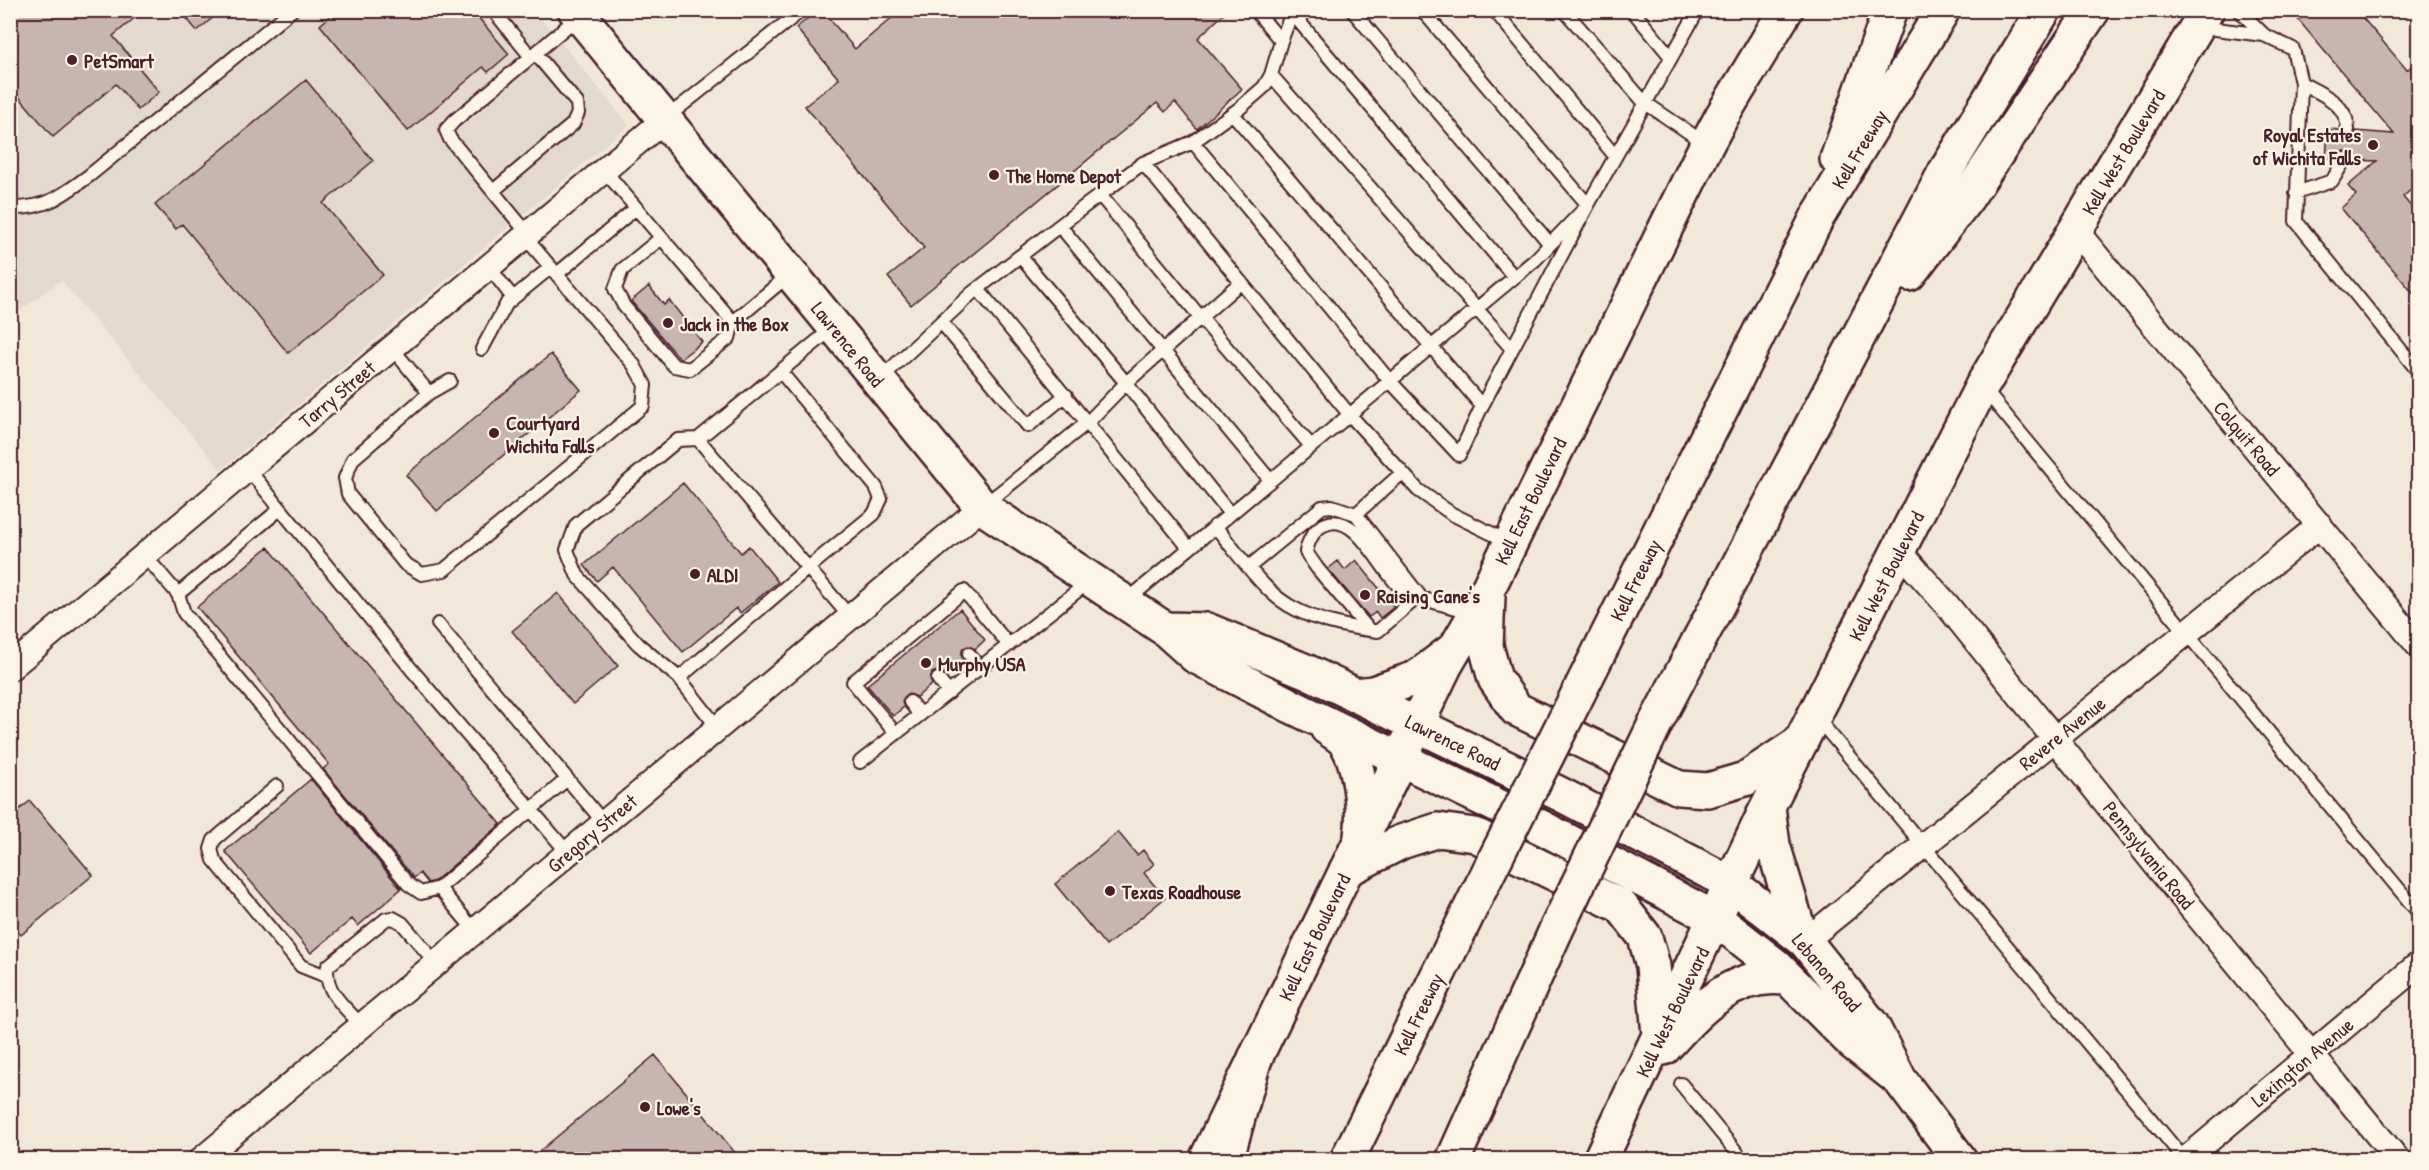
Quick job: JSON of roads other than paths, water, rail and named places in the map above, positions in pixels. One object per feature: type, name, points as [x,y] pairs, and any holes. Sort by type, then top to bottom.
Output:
[{"type":"main road","name":"Kell East Boulevard","points":[[1206,1160],[1417,725],[1482,600],[1707,144],[1786,10]]},
{"type":"main road","points":[[1818,216],[1890,10]]},
{"type":"main road","name":"Kell Freeway","points":[[1347,1160],[1478,893],[1818,216],[1943,10]]},
{"type":"main road","points":[[1453,1160],[1556,930],[1655,724],[1945,172],[2044,10]]},
{"type":"main road","points":[[1853,347],[1967,198],[2093,10]]},
{"type":"main road","name":"Lawrence Road","points":[[578,13],[982,507],[1165,629],[1195,656],[1314,717],[1545,829],[1716,919]]},
{"type":"main road","name":"Kell West Boulevard","points":[[1600,1160],[1768,807],[1982,386],[2203,18]]},
{"type":"main road","points":[[1482,600],[1486,646],[1495,679],[1516,709],[1679,788],[1708,790],[1745,778],[1808,728]]},
{"type":"main road","name":"Lawrence Road","points":[[1165,629],[1207,630],[1308,672],[1562,795],[1732,884]]},
{"type":"main road","points":[[1356,695],[1373,693],[1416,678],[1456,647]]},
{"type":"main road","points":[[1314,717],[1346,743],[1355,767],[1363,824],[1360,842]]},
{"type":"main road","points":[[1768,807],[1773,845],[1803,939]]},
{"type":"main road","points":[[1346,870],[1401,842],[1438,830],[1475,835],[1621,906],[1645,937],[1653,966],[1659,1036]]},
{"type":"main road","name":"Lebanon Road","points":[[1732,884],[1803,939],[1872,1025],[1900,1080],[1960,1160]]},
{"type":"main road","name":"Lebanon Road","points":[[1716,919],[1775,965],[1853,1043],[1900,1080]]},
{"type":"main road","points":[[1643,1072],[1681,1029],[1715,997],[1754,979],[1774,977],[1789,979]]},
{"type":"main road","points":[[1226,1160],[1255,1058]]},
{"type":"street","name":"Tarry Street","points":[[10,668],[664,120]]},
{"type":"street","name":"Colquit Road","points":[[2076,231],[2418,645]]},
{"type":"street","name":"Gregory Street","points":[[201,1160],[982,507]]},
{"type":"street","name":"Revere Avenue","points":[[1803,939],[2056,739],[2320,525]]},
{"type":"street","name":"Pennsylvania Road","points":[[1899,551],[1947,605],[2398,1160]]},
{"type":"street","name":"Lexington Avenue","points":[[2185,1160],[2418,965]]},
{"type":"lane","points":[[10,208],[29,209],[55,201],[292,10]]},
{"type":"lane","points":[[493,10],[577,103],[578,112],[573,124],[493,191]]},
{"type":"lane","points":[[664,120],[802,10]]},
{"type":"lane","points":[[1255,10],[1281,41]]},
{"type":"lane","points":[[1352,10],[1550,244]]},
{"type":"lane","points":[[1422,10],[1587,205]]},
{"type":"lane","points":[[1494,10],[1615,156]]},
{"type":"lane","points":[[1564,10],[1644,102],[1707,144]]},
{"type":"lane","points":[[1632,10],[1671,57]]},
{"type":"lane","points":[[1193,142],[1389,380],[1459,455],[1482,406],[1587,205],[1698,10]]},
{"type":"lane","points":[[2239,10],[2264,35]]},
{"type":"lane","points":[[878,381],[978,289],[1060,225],[1143,163],[1193,142],[1233,114],[1264,87],[1271,75],[1292,12],[1514,277]]},
{"type":"lane","points":[[450,381],[429,393],[353,459],[345,477],[348,494],[405,564],[422,574],[444,570],[643,406],[645,385],[634,365],[554,271],[450,139],[446,130],[578,13]]},
{"type":"lane","points":[[2203,18],[2264,35],[2293,49],[2301,83],[2295,221],[2418,371]]},
{"type":"lane","points":[[1271,75],[1512,349]]},
{"type":"lane","points":[[2301,83],[2336,101],[2348,119],[2348,130]]},
{"type":"lane","points":[[1233,114],[1482,406]]},
{"type":"lane","points":[[2296,193],[2332,182],[2345,159]]},
{"type":"lane","points":[[1143,163],[1349,414],[1418,490],[1452,514],[1510,542]]},
{"type":"lane","points":[[604,170],[733,322]]},
{"type":"lane","points":[[1100,195],[1201,318],[1311,446]]},
{"type":"lane","points":[[1125,602],[1514,277],[1587,205]]},
{"type":"lane","points":[[482,350],[507,303],[554,271],[636,208]]},
{"type":"lane","points":[[1060,225],[1270,480]]},
{"type":"lane","points":[[661,238],[622,270],[615,289],[624,306],[674,366],[690,369],[729,338],[733,322],[791,274]]},
{"type":"lane","points":[[1020,256],[1126,383],[1230,514]]},
{"type":"lane","points":[[489,267],[513,298]]},
{"type":"lane","points":[[982,507],[1088,422],[1126,383],[1241,282]]},
{"type":"lane","points":[[978,289],[1190,548]]},
{"type":"lane","points":[[941,322],[1028,426],[1066,395]]},
{"type":"lane","points":[[718,728],[679,678],[638,644],[577,575],[567,550],[576,525],[678,440],[698,439],[834,327]]},
{"type":"lane","points":[[392,348],[429,393]]},
{"type":"lane","points":[[679,678],[874,514],[881,499],[876,487],[780,371]]},
{"type":"lane","points":[[1982,386],[2418,912]]},
{"type":"lane","points":[[698,439],[850,617]]},
{"type":"lane","points":[[248,470],[412,670],[568,853]]},
{"type":"lane","points":[[1356,514],[1402,473]]},
{"type":"lane","points":[[1249,567],[1322,507],[1332,506],[1356,514],[1419,596]]},
{"type":"lane","points":[[178,594],[280,510]]},
{"type":"lane","points":[[1369,630],[1306,552],[1309,539],[1323,524],[1336,520],[1347,524],[1363,539],[1405,591],[1419,596],[1482,600]]},
{"type":"lane","points":[[1215,526],[1271,593],[1306,615],[1378,631],[1419,596]]},
{"type":"lane","points":[[145,556],[178,594],[184,613],[408,884],[421,892],[439,888],[567,779]]},
{"type":"lane","points":[[860,762],[1091,580]]},
{"type":"lane","points":[[896,734],[853,682],[880,667],[940,618],[964,591],[1009,645]]},
{"type":"lane","points":[[438,624],[604,823]]},
{"type":"lane","points":[[969,654],[980,668]]},
{"type":"lane","points":[[938,679],[949,693]]},
{"type":"lane","points":[[910,702],[920,715]]},
{"type":"lane","points":[[1808,728],[1923,845],[2185,1160]]},
{"type":"lane","points":[[277,786],[214,840],[211,849],[214,860],[301,966],[326,976]]},
{"type":"lane","points":[[439,888],[475,931]]},
{"type":"lane","points":[[362,1026],[328,985],[326,976],[328,966],[386,920],[393,918],[402,923],[436,963]]},
{"type":"lane","points":[[1681,1084],[1743,1160]]},
{"type":"place","name":"PetSmart","points":[[72,60]]},
{"type":"place","name":"Royal Estates of Wichita Falls","points":[[2373,145]]},
{"type":"place","name":"The Home Depot","points":[[994,175]]},
{"type":"place","name":"Jack in the Box","points":[[668,323]]},
{"type":"place","name":"Courtyard Wichita Falls","points":[[494,433]]},
{"type":"place","name":"ALDI","points":[[695,574]]},
{"type":"place","name":"Raising Cane's","points":[[1365,595]]},
{"type":"place","name":"Murphy USA","points":[[926,663]]},
{"type":"place","name":"Texas Roadhouse","points":[[1110,891]]},
{"type":"place","name":"Lowe's","points":[[645,1107]]}]
